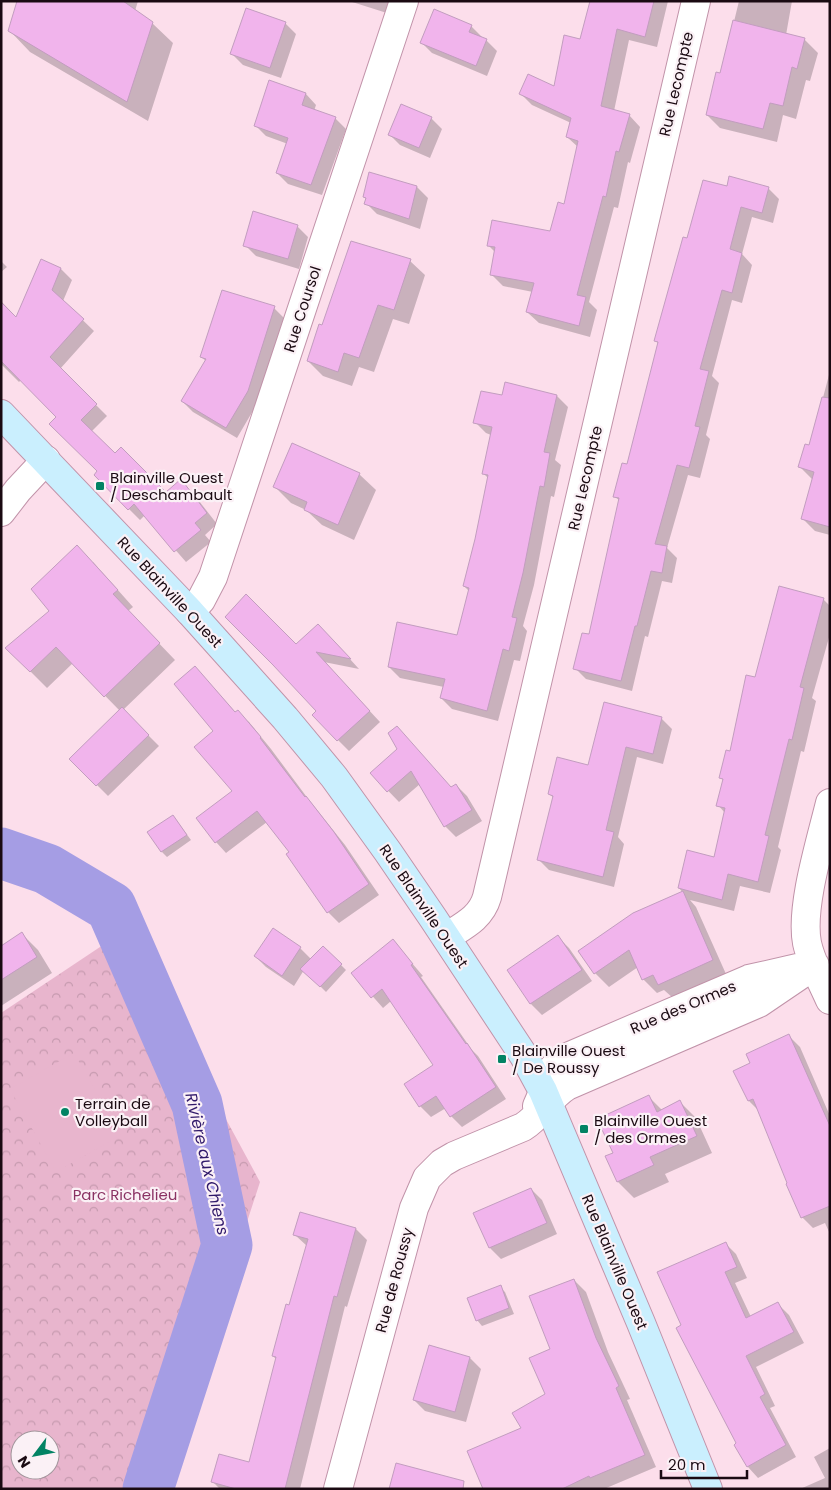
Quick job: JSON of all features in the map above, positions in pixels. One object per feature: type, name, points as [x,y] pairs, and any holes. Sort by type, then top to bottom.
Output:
[{"type":"street","name":"Rue Coursol","points":[[190,612],[201,600],[213,577],[404,1]]},
{"type":"street","name":"Rue Lecompte","points":[[446,937],[474,918],[484,906],[487,897],[696,1]]},
{"type":"street","name":"Rue Blainville Ouest","points":[[1,414],[190,612],[285,718],[334,777],[446,937],[524,1056],[546,1097],[641,1323],[702,1487]]},
{"type":"street","points":[[1,512],[18,490],[46,460]]},
{"type":"street","points":[[830,803],[812,879],[806,934],[807,944],[822,961],[830,1000]]},
{"type":"street","name":"Rue des Ormes","points":[[546,1097],[554,1067],[565,1058],[748,980],[822,961]]},
{"type":"street","name":"Rue de Roussy","points":[[338,1489],[414,1208],[427,1178],[442,1163],[454,1156],[523,1127],[546,1097]]},
{"type":"green space","name":"Parc Richelieu","points":[[124,931],[260,1182],[160,1489],[1,1489],[1,1013]]},
{"type":"green space","name":"Terrain de Volleyball","points":[[74,1053],[121,1135],[56,1172],[10,1089]]},
{"type":"building","points":[[17,1],[123,1],[153,22],[127,102],[8,31]]},
{"type":"building","points":[[590,1],[654,1],[645,37],[617,29],[601,106],[630,114],[619,152],[616,151],[606,197],[603,196],[577,295],[586,297],[579,326],[526,312],[534,283],[490,275],[495,247],[487,246],[492,220],[550,231],[558,202],[564,204],[578,141],[566,137],[571,118],[519,94],[528,74],[554,86],[564,35],[580,39]]},
{"type":"building","points":[[246,8],[286,22],[270,68],[230,54]]},
{"type":"building","points":[[434,9],[472,25],[469,32],[487,39],[476,66],[420,43]]},
{"type":"building","points":[[733,20],[805,38],[797,69],[792,67],[783,106],[770,103],[763,129],[706,115],[716,72],[720,73]]},
{"type":"building","points":[[269,80],[306,93],[302,105],[336,117],[311,185],[276,173],[288,138],[254,126]]},
{"type":"building","points":[[401,104],[432,117],[419,148],[388,135]]},
{"type":"building","points":[[369,172],[417,186],[409,219],[364,204],[366,198],[363,197]]},
{"type":"building","points":[[729,176],[769,187],[762,213],[741,207],[730,249],[742,253],[732,293],[722,290],[700,369],[709,371],[695,426],[700,427],[689,468],[677,465],[655,544],[667,546],[662,573],[651,571],[621,681],[573,669],[582,633],[589,634],[619,498],[613,497],[622,463],[627,464],[658,342],[654,341],[683,237],[687,238],[703,180],[727,186]]},
{"type":"building","points":[[253,211],[298,225],[288,259],[243,246]]},
{"type":"building","points":[[351,241],[411,259],[394,310],[378,305],[359,358],[344,353],[338,372],[307,361],[319,324],[322,325]]},
{"type":"building","points":[[41,259],[61,268],[52,290],[84,319],[50,357],[97,404],[81,420],[115,453],[121,447],[166,492],[181,479],[207,513],[195,523],[201,530],[174,552],[134,504],[128,510],[94,475],[97,471],[49,424],[56,417],[1,361],[1,302],[16,317]]},
{"type":"building","points":[[222,290],[275,306],[248,391],[226,428],[181,401],[206,359],[200,357]]},
{"type":"building","points":[[505,382],[557,395],[544,452],[550,453],[544,487],[540,486],[523,573],[512,617],[517,618],[509,651],[503,649],[487,711],[440,698],[445,679],[388,667],[397,622],[457,635],[469,588],[463,586],[488,475],[482,474],[492,427],[473,423],[481,391],[502,395]]},
{"type":"building","points":[[822,397],[830,398],[830,527],[801,519],[814,472],[798,467],[805,444],[809,445]]},
{"type":"building","points":[[292,443],[360,473],[338,525],[304,510],[307,502],[273,487]]},
{"type":"building","points":[[77,545],[118,590],[113,594],[160,643],[104,697],[56,647],[30,672],[5,648],[49,611],[31,589]]},
{"type":"building","points":[[779,586],[824,598],[800,687],[804,688],[792,740],[789,739],[765,835],[769,836],[758,882],[728,874],[722,900],[678,888],[687,850],[714,857],[725,808],[716,806],[723,779],[719,778],[726,750],[730,751],[746,675],[755,677]]},
{"type":"building","points":[[246,594],[296,644],[318,624],[351,659],[316,652],[370,711],[337,741],[312,715],[316,711],[225,617]]},
{"type":"building","points":[[195,666],[235,712],[238,710],[261,737],[305,797],[334,832],[369,884],[327,913],[286,854],[289,852],[257,811],[215,843],[196,818],[232,791],[194,747],[213,731],[174,684]]},
{"type":"building","points":[[604,702],[662,717],[653,754],[626,747],[606,830],[614,832],[603,877],[537,860],[553,796],[548,794],[557,757],[588,765]]},
{"type":"building","points":[[122,707],[149,735],[96,786],[69,759]]},
{"type":"building","points":[[397,726],[451,787],[456,784],[472,810],[444,827],[411,771],[387,792],[370,773],[397,749],[388,733]]},
{"type":"building","points":[[173,815],[187,835],[161,852],[147,832]]},
{"type":"building","points":[[683,891],[713,960],[658,985],[653,975],[642,980],[629,950],[594,974],[578,951],[633,913]]},
{"type":"building","points":[[273,928],[301,947],[282,976],[254,956]]},
{"type":"building","points":[[22,932],[37,957],[1,980],[1,946]]},
{"type":"building","points":[[558,935],[582,970],[530,1004],[507,970]]},
{"type":"building","points":[[393,939],[413,964],[411,965],[496,1087],[450,1117],[436,1096],[419,1107],[404,1084],[433,1065],[382,989],[371,998],[351,973]]},
{"type":"building","points":[[323,946],[342,964],[320,987],[300,969]]},
{"type":"building","points":[[789,1034],[830,1126],[830,1206],[801,1218],[753,1099],[748,1101],[733,1071],[750,1063],[746,1054]]},
{"type":"building","points":[[649,1095],[657,1112],[680,1100],[697,1136],[650,1157],[654,1165],[617,1182],[605,1156],[613,1153],[597,1119]]},
{"type":"building","points":[[531,1188],[547,1223],[489,1248],[473,1213]]},
{"type":"building","points":[[300,1212],[356,1228],[337,1297],[334,1296],[285,1489],[236,1489],[211,1482],[219,1454],[249,1462],[276,1357],[272,1356],[286,1304],[289,1305],[308,1239],[293,1235]]},
{"type":"building","points":[[726,1242],[737,1267],[725,1272],[746,1318],[778,1302],[794,1332],[746,1356],[765,1394],[760,1397],[786,1445],[747,1467],[734,1445],[736,1443],[676,1328],[681,1325],[657,1272]]},
{"type":"building","points":[[574,1279],[596,1338],[619,1386],[616,1388],[645,1455],[590,1478],[589,1476],[562,1489],[483,1489],[467,1451],[521,1428],[512,1413],[545,1394],[529,1358],[550,1349],[529,1296]]},
{"type":"building","points":[[501,1285],[509,1308],[476,1321],[467,1298]]},
{"type":"building","points":[[429,1345],[470,1357],[455,1412],[413,1400]]},
{"type":"building","points":[[396,1463],[464,1481],[463,1489],[389,1489]]},
{"type":"waterway","name":"Rivière aux Chiens","points":[[1,853],[47,869],[111,907],[197,1104],[227,1245],[148,1489]]},
{"type":"place","name":"Blainville Ouest / Deschambault","points":[[100,486]]},
{"type":"place","name":"Blainville Ouest / De Roussy","points":[[502,1059]]},
{"type":"place","name":"Terrain de Volleyball","points":[[65,1112]]},
{"type":"place","name":"Blainville Ouest / des Ormes","points":[[584,1129]]}]
